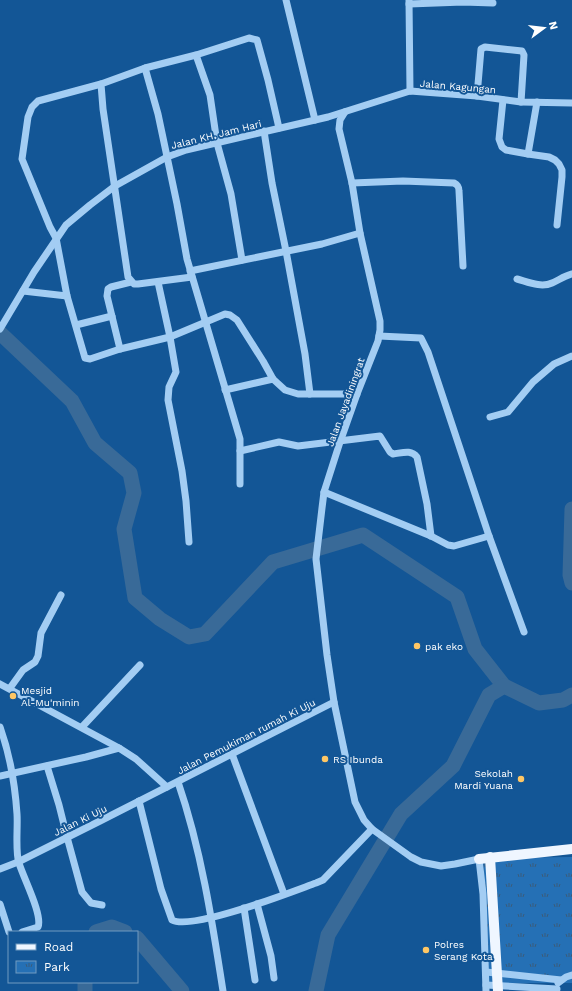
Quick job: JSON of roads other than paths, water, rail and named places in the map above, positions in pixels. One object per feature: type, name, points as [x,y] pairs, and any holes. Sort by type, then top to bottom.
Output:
[{"type":"main road","points":[[479,859],[572,848]]},
{"type":"main road","points":[[490,857],[498,988]]},
{"type":"street","points":[[286,0],[315,120]]},
{"type":"street","points":[[410,91],[409,2],[493,3]]},
{"type":"street","points":[[279,128],[257,40],[254,38],[249,38],[196,55],[145,68],[101,84],[38,101],[32,107],[28,117],[22,159],[56,238],[67,296],[85,358],[90,359],[120,349],[170,337],[225,314],[237,320],[273,379],[285,390],[298,394],[357,394]]},
{"type":"street","points":[[477,96],[481,49],[485,47],[522,51],[524,55],[521,102]]},
{"type":"street","points":[[196,55],[210,95],[217,143],[231,194],[242,260]]},
{"type":"street","points":[[145,68],[158,114],[191,274],[240,439],[240,484]]},
{"type":"street","points":[[101,84],[103,109],[128,277],[131,282]]},
{"type":"street","name":"Jalan Kagungan","points":[[345,112],[410,91],[477,96],[521,102],[572,104]]},
{"type":"street","points":[[503,100],[500,143],[502,147],[506,150],[549,157],[555,160],[562,170],[557,225]]},
{"type":"street","points":[[528,154],[537,102]]},
{"type":"street","name":"Jalan KH. Jam Hari","points":[[0,329],[66,224],[115,186],[167,157],[186,150],[345,112]]},
{"type":"street","name":"Jalan Jayadiningrat","points":[[334,702],[316,559],[322,508],[324,492],[340,442],[379,336],[380,321],[360,233],[352,183],[339,129],[340,120],[345,112]]},
{"type":"street","points":[[264,131],[305,354],[310,394]]},
{"type":"street","points":[[352,183],[403,181],[454,183],[459,186],[463,266]]},
{"type":"street","points":[[120,349],[107,296],[108,289],[114,285],[131,282],[138,284],[158,282],[242,260],[322,244],[360,233]]},
{"type":"street","points":[[517,279],[542,285],[551,283],[564,276],[572,274]]},
{"type":"street","points":[[158,282],[176,372],[169,387],[168,400],[182,471],[189,542]]},
{"type":"street","points":[[22,293],[67,296]]},
{"type":"street","points":[[76,325],[112,316]]},
{"type":"street","points":[[379,336],[421,338],[428,352],[489,536],[524,632]]},
{"type":"street","points":[[490,417],[508,412],[533,382],[554,364],[572,356]]},
{"type":"street","points":[[225,390],[273,379]]},
{"type":"street","points":[[240,452],[279,442],[298,446],[380,436],[390,452],[394,454],[410,452],[414,453],[417,457],[427,504],[431,536]]},
{"type":"street","points":[[324,492],[454,546],[489,536]]},
{"type":"street","points":[[10,688],[23,670],[35,662],[38,656],[41,633],[61,594]]},
{"type":"street","points":[[82,727],[140,665]]},
{"type":"street","points":[[0,684],[10,688],[119,748],[136,759],[167,787]]},
{"type":"street","points":[[334,702],[355,802],[364,820],[375,831],[411,857],[421,862],[441,866],[479,859],[483,894],[486,988],[558,990],[558,984],[561,980]]},
{"type":"street","name":"Jalan Pemukiman rumah Ki Uju","points":[[167,787],[334,702]]},
{"type":"street","points":[[0,727],[5,740],[13,774],[17,815],[18,862],[39,920],[38,927],[25,931]]},
{"type":"street","points":[[0,776],[86,757],[119,748]]},
{"type":"street","points":[[232,754],[284,894]]},
{"type":"street","points":[[47,766],[82,892],[90,903],[102,905]]},
{"type":"street","points":[[178,782],[197,845],[223,991]]},
{"type":"street","name":"Jalan Ki Uju","points":[[0,869],[18,862],[167,787]]},
{"type":"street","points":[[139,801],[161,890],[172,920],[179,923],[211,918],[257,904],[323,880],[375,831]]},
{"type":"street","points":[[0,904],[9,931]]},
{"type":"street","points":[[257,904],[271,956],[274,978]]},
{"type":"street","points":[[244,908],[255,980]]},
{"type":"street","points":[[486,972],[561,980],[572,975]]},
{"type":"waterway","points":[[0,333],[72,401],[95,443],[130,473],[134,493],[124,529],[135,598],[160,619],[189,637],[205,634],[273,562],[363,535],[457,597],[475,649],[504,686]]},
{"type":"waterway","points":[[572,509],[570,575],[572,583]]},
{"type":"waterway","points":[[316,991],[328,935],[401,814],[453,766],[489,695],[504,686],[539,703],[563,700],[572,695]]},
{"type":"waterway","points":[[99,931],[112,927],[122,931]]},
{"type":"waterway","points":[[138,939],[182,991]]},
{"type":"waterway","points":[[85,983],[85,991]]},
{"type":"place","name":"pak eko","points":[[417,646]]},
{"type":"place","name":"Mesjid Al-Mu'minin","points":[[13,696]]},
{"type":"place","name":"RS Ibunda","points":[[325,759]]},
{"type":"place","name":"Sekolah Mardi Yuana","points":[[521,779]]},
{"type":"place","name":"Polres Serang Kota","points":[[426,950]]}]
